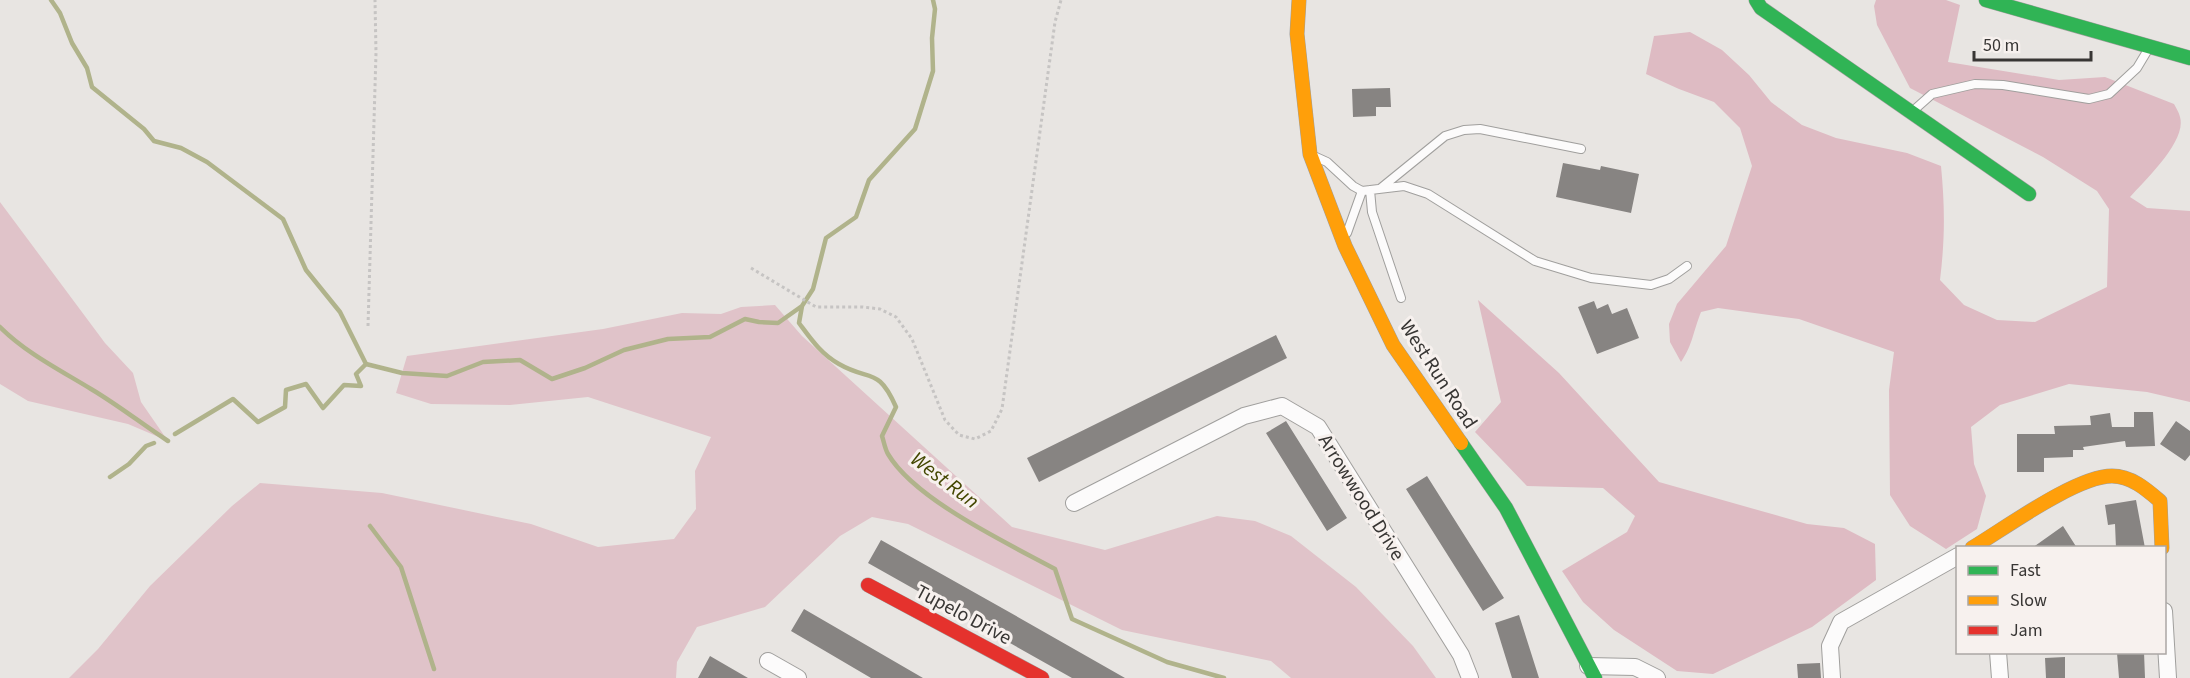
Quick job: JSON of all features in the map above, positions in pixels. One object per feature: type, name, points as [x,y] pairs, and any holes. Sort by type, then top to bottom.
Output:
[{"type":"street","name":"West Run Road","points":[[1299,0],[1297,34],[1310,154],[1343,242],[1393,345],[1506,508],[1592,672]]},
{"type":"street","points":[[1756,0],[1761,8],[2029,194]]},
{"type":"street","points":[[1986,0],[2190,58]]},
{"type":"street","name":"Arrowwood Drive","points":[[1074,503],[1245,416],[1282,406],[1318,426],[1461,656],[1470,678]]},
{"type":"street","points":[[1990,543],[2075,486],[2110,475],[2140,483],[2160,501],[2162,546]]},
{"type":"street","points":[[1832,678],[1830,646],[1841,622],[1956,557]]},
{"type":"street","name":"Tupelo Drive","points":[[868,585],[1042,678]]},
{"type":"street","points":[[2166,644],[2168,678]]},
{"type":"street","points":[[1998,654],[2000,678]]},
{"type":"street","points":[[768,661],[798,678]]},
{"type":"street","points":[[1592,672],[1635,667],[1657,678]]},
{"type":"lane","points":[[1912,113],[1932,94],[1975,84],[2003,85],[2089,99],[2109,94],[2137,68],[2150,47]]},
{"type":"lane","points":[[1380,188],[1445,136],[1464,130],[1480,129],[1581,149]]},
{"type":"lane","points":[[1310,154],[1327,162],[1353,186],[1366,191],[1404,186],[1428,194],[1535,261],[1591,278],[1651,285],[1669,279],[1687,266]]},
{"type":"lane","points":[[1343,242],[1366,191]]},
{"type":"lane","points":[[1366,191],[1401,298]]},
{"type":"path","points":[[368,326],[376,53],[375,0]]},
{"type":"path","points":[[751,268],[814,306],[880,309],[896,317],[912,339],[945,420],[959,435],[975,438],[991,430],[1002,410],[1055,22],[1061,0]]},
{"type":"shaded area","points":[[1876,0],[1946,0],[1960,5],[1948,62],[2059,80],[2105,77],[2174,104],[2180,117],[2180,127],[2171,148],[2130,197],[2147,208],[2190,211],[2190,402],[2147,392],[2069,384],[2000,405],[1971,427],[1974,464],[1986,496],[1977,529],[1946,549],[1910,526],[1890,495],[1889,390],[1894,352],[1799,319],[1718,308],[1701,312],[1681,362],[1670,342],[1669,324],[1677,304],[1726,246],[1752,166],[1740,128],[1714,102],[1646,74],[1654,36],[1690,32],[1722,50],[1749,75],[1771,102],[1802,125],[1836,138],[1907,153],[1941,166],[1944,223],[1940,280],[1964,305],[1997,320],[2035,322],[2107,287],[2109,209],[2097,191],[2043,157],[1910,88],[1877,25],[1874,6]]},
{"type":"shaded area","points":[[0,202],[105,343],[133,373],[141,402],[168,441],[128,424],[28,401],[0,384]]},
{"type":"shaded area","points":[[1478,300],[1559,373],[1659,482],[1807,524],[1844,528],[1875,544],[1876,580],[1812,627],[1713,674],[1677,671],[1614,630],[1583,602],[1562,571],[1627,532],[1635,516],[1603,488],[1527,486],[1475,432],[1501,402]]},
{"type":"shaded area","points":[[775,305],[802,336],[1012,527],[1105,550],[1217,516],[1255,521],[1291,536],[1356,587],[1413,646],[1436,678],[1291,678],[1271,661],[1122,630],[908,524],[872,517],[840,536],[765,607],[697,627],[677,662],[676,678],[69,678],[98,649],[150,586],[232,506],[260,483],[382,493],[531,524],[598,547],[674,539],[696,509],[695,471],[711,437],[588,397],[510,405],[431,404],[396,393],[407,356],[603,329],[682,313],[721,314],[741,307]]},
{"type":"building","points":[[1390,88],[1391,107],[1376,107],[1376,116],[1353,117],[1352,89]]},
{"type":"building","points":[[1563,163],[1600,170],[1601,166],[1639,174],[1631,213],[1556,197]]},
{"type":"building","points":[[1594,301],[1597,309],[1608,304],[1612,314],[1627,308],[1639,338],[1597,354],[1578,307]]},
{"type":"building","points":[[1276,335],[1287,358],[1039,482],[1027,458]]},
{"type":"building","points":[[2134,412],[2153,412],[2155,446],[2126,447],[2125,441],[2083,447],[2084,450],[2073,450],[2073,457],[2044,458],[2044,472],[2017,472],[2017,434],[2055,434],[2054,426],[2091,425],[2090,416],[2110,413],[2112,427],[2134,427]]},
{"type":"building","points":[[1286,421],[1347,518],[1327,531],[1266,433]]},
{"type":"building","points":[[2176,421],[2190,431],[2190,455],[2185,461],[2160,444]]},
{"type":"building","points":[[1427,476],[1504,598],[1483,611],[1406,489]]},
{"type":"building","points":[[2136,500],[2145,546],[2116,546],[2115,524],[2108,525],[2105,505]]},
{"type":"building","points":[[2063,526],[2076,546],[2035,546]]},
{"type":"building","points":[[881,540],[1125,678],[1072,678],[868,563]]},
{"type":"building","points":[[804,609],[923,678],[871,678],[791,631]]},
{"type":"building","points":[[1519,615],[1539,678],[1512,678],[1495,623]]},
{"type":"building","points":[[2117,654],[2144,654],[2145,678],[2119,678]]},
{"type":"building","points":[[710,656],[748,678],[698,678]]},
{"type":"building","points":[[2065,657],[2065,678],[2046,678],[2045,658]]},
{"type":"building","points":[[1820,663],[1821,678],[1798,678],[1797,664]]},
{"type":"waterway","points":[[51,0],[60,13],[72,43],[87,68],[92,87],[144,129],[154,141],[181,148],[207,162],[283,219],[306,270],[340,312],[366,364]]},
{"type":"waterway","name":"West Run","points":[[933,0],[935,9],[932,38],[933,71],[915,129],[869,180],[856,217],[826,238],[813,289],[802,306],[799,323],[827,356],[850,369],[878,380],[890,394],[896,407],[882,436],[888,454],[901,471],[919,488],[964,519],[1055,569],[1072,619],[1167,662],[1224,678]]},
{"type":"waterway","points":[[175,434],[233,399],[258,422],[285,407],[286,390],[306,384],[323,408],[344,385],[361,386],[356,374],[366,364],[402,373],[447,376],[483,362],[520,360],[552,379],[585,368],[624,350],[668,339],[710,337],[745,319],[778,323],[802,306]]},
{"type":"waterway","points":[[0,327],[32,353],[101,395],[168,441]]},
{"type":"waterway","points":[[110,477],[129,464],[146,446],[154,443]]},
{"type":"waterway","points":[[370,526],[401,567],[434,669]]},
{"type":"traffic: fast","points":[[1756,0],[1761,8],[2029,194]]},
{"type":"traffic: fast","points":[[1986,0],[2190,58]]},
{"type":"traffic: fast","points":[[1461,443],[1506,508],[1595,678]]},
{"type":"traffic: slow","points":[[1299,0],[1297,34],[1310,154],[1345,246],[1393,345],[1461,443]]},
{"type":"traffic: slow","points":[[1975,546],[2060,494],[2097,478],[2112,476],[2132,481],[2160,501],[2162,546]]},
{"type":"traffic: jam","points":[[868,585],[1042,678]]}]
